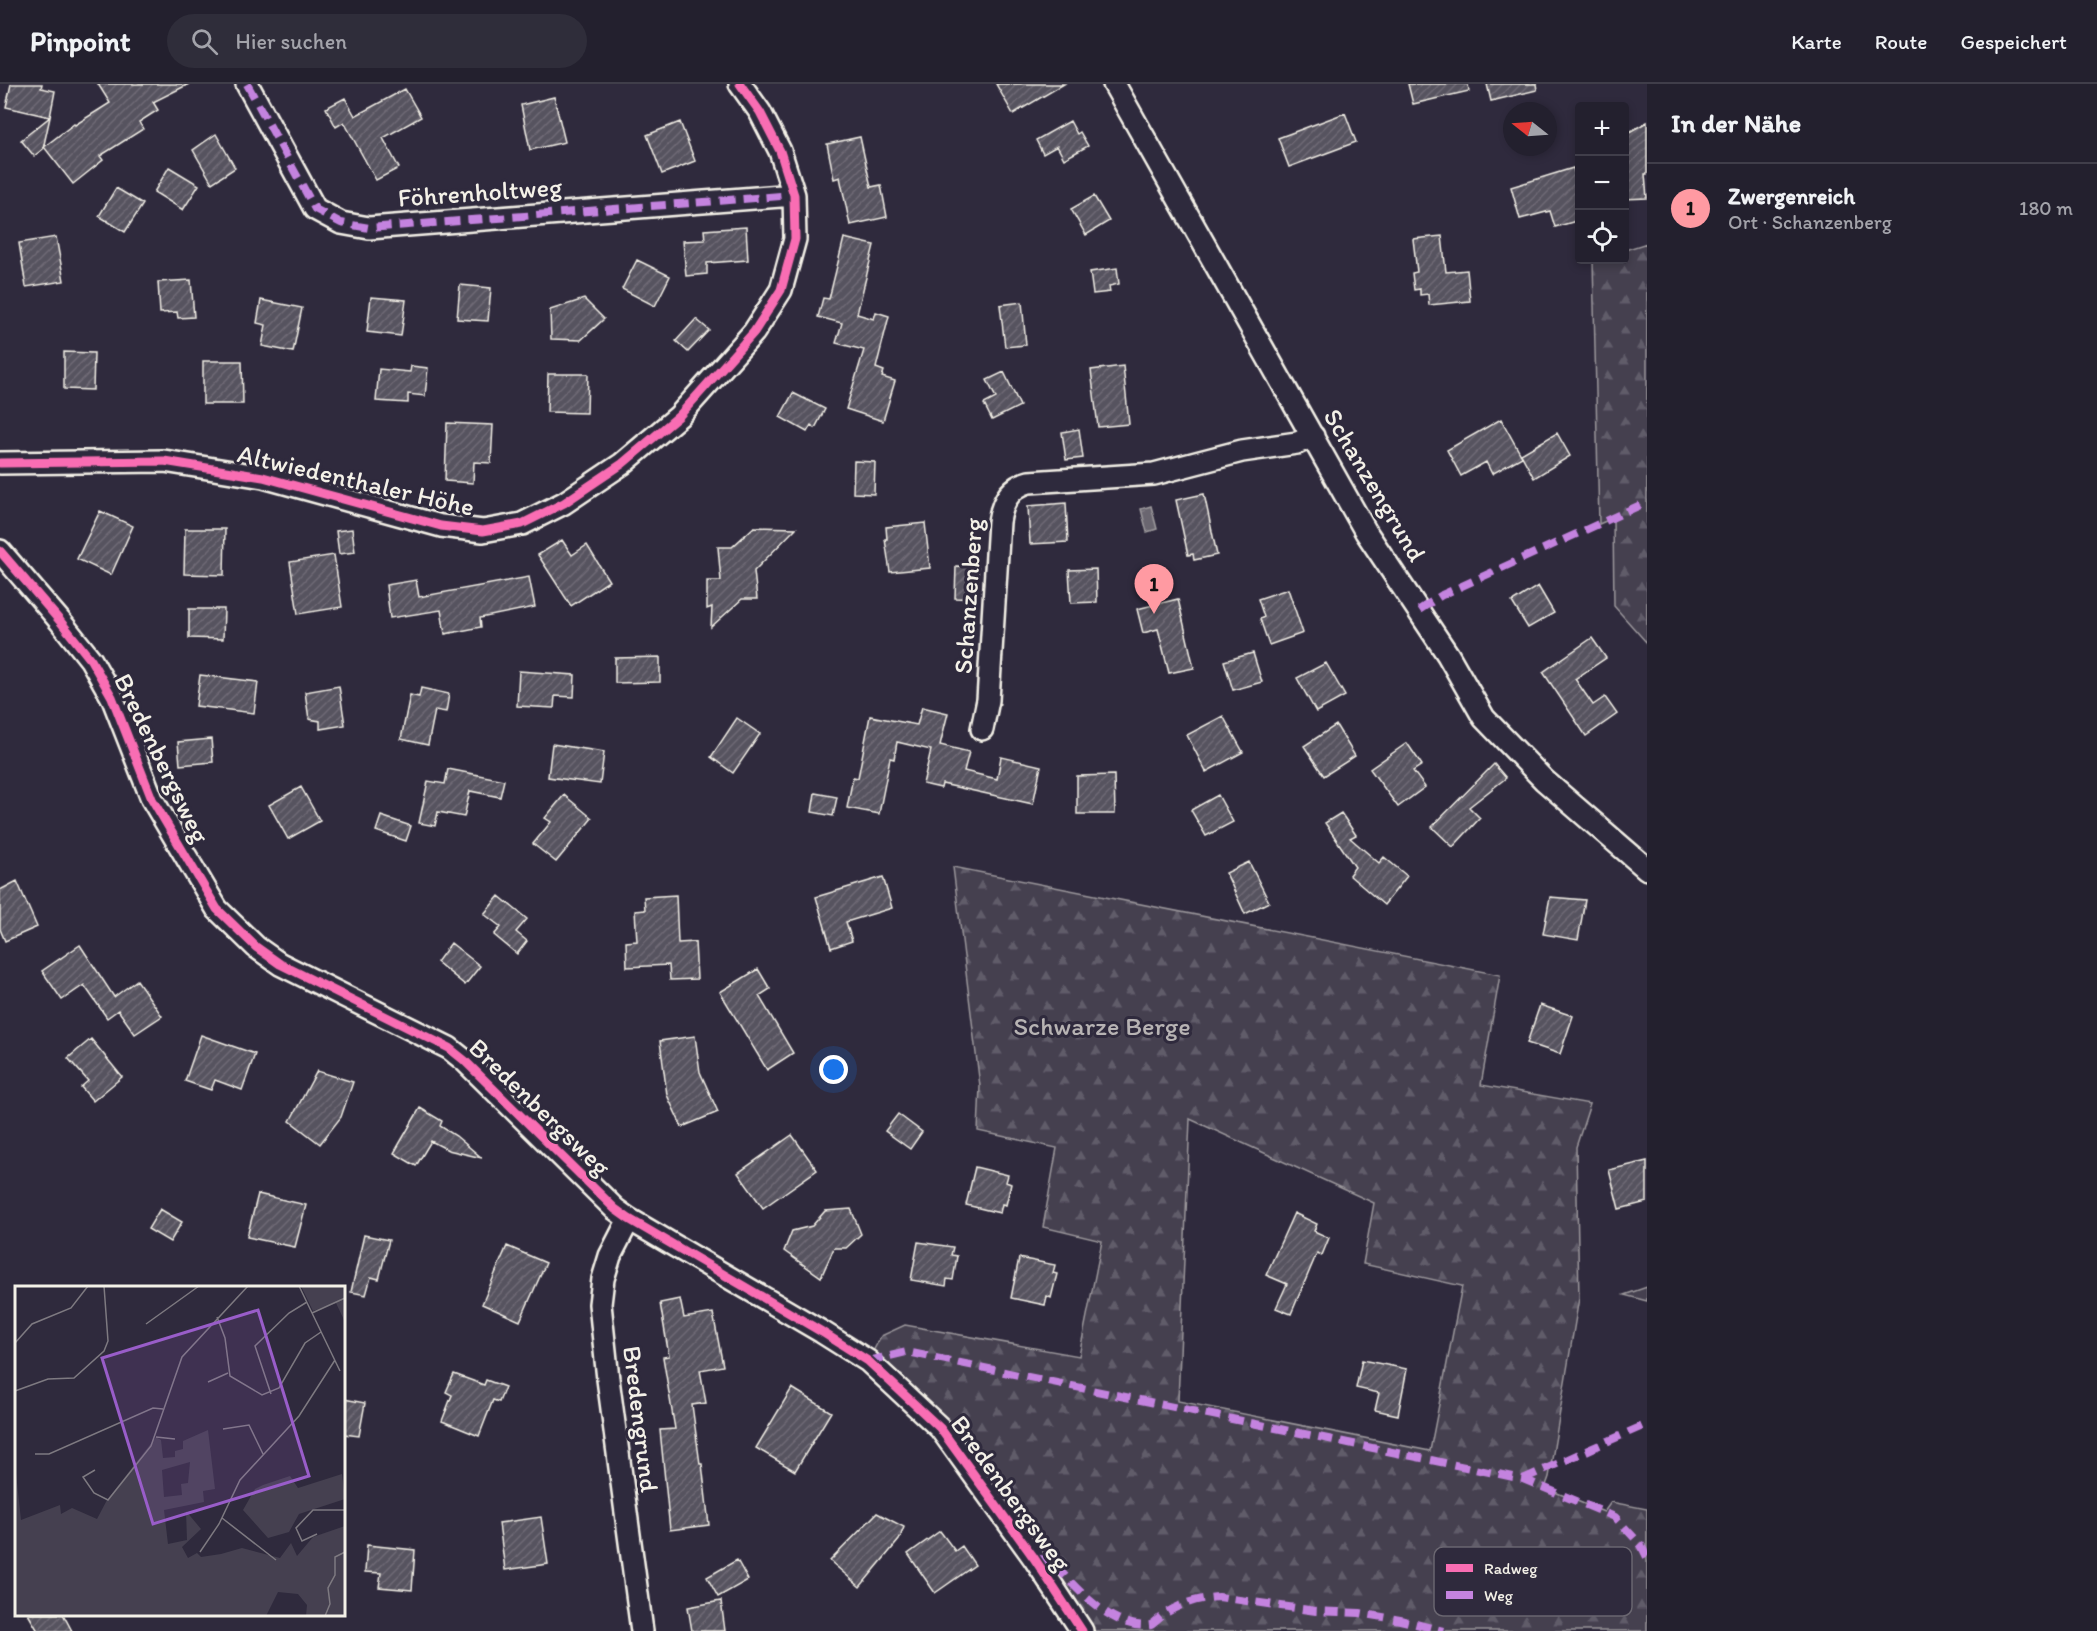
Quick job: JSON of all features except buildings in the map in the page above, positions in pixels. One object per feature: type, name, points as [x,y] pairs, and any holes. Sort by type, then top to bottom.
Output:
[{"type":"street","name":"Föhrenholtweg","points":[[247,84],[315,209],[341,223],[369,228],[794,195]]},
{"type":"street","name":"Altwiedenthaler Höhe","points":[[0,463],[164,461],[263,477],[441,526],[483,531],[522,525],[564,503],[622,464],[679,416],[754,332],[781,290],[795,239],[794,195],[780,151],[760,112],[740,84]]},
{"type":"street","name":"Schanzengrund","points":[[1114,84],[1366,532],[1448,655],[1484,718],[1544,780],[1647,869]]},
{"type":"street","name":"Schanzenberg","points":[[982,729],[988,700],[999,522],[1003,506],[1014,489],[1029,482],[1154,474],[1242,451],[1297,443],[1313,436]]},
{"type":"street","name":"Bredenbergsweg","points":[[0,551],[91,660],[112,697],[152,799],[217,909],[234,928],[280,964],[449,1048],[464,1060],[608,1202],[629,1219],[868,1361],[940,1428],[1034,1558],[1082,1631]]},
{"type":"street","name":"Bredengrund","points":[[629,1219],[610,1256],[603,1279],[600,1304],[642,1631]]},
{"type":"green space","points":[[1647,243],[1647,643],[1614,606],[1613,518],[1599,524],[1593,264],[1629,264],[1629,249]]},
{"type":"green space","name":"Schwarze Berge","points":[[953,867],[1500,975],[1481,1085],[1590,1104],[1576,1147],[1579,1298],[1549,1477],[1545,1488],[1604,1512],[1611,1502],[1647,1509],[1647,1631],[1073,1631],[940,1428],[868,1361],[881,1336],[905,1325],[1079,1356],[1102,1241],[1043,1227],[1057,1148],[978,1131],[980,1086]],"holes":[[[1190,1119],[1374,1203],[1363,1264],[1462,1286],[1430,1451],[1178,1401]]]},
{"type":"green space","points":[[1647,1287],[1647,1301],[1624,1295]]},
{"type":"water","points":[[1151,506],[1157,529],[1147,532],[1141,509]]},
{"type":"marked path","points":[[247,84],[315,209],[341,223],[369,228],[794,195]]},
{"type":"marked path","points":[[1419,610],[1442,595],[1647,502]]},
{"type":"marked path","points":[[868,1361],[907,1352],[1523,1479],[1615,1517],[1641,1545],[1647,1557]]},
{"type":"marked path","points":[[1523,1479],[1647,1424]]},
{"type":"marked path","points":[[1034,1558],[1046,1560],[1055,1565],[1085,1596],[1110,1615],[1123,1622],[1137,1625],[1151,1625],[1172,1609],[1198,1600],[1219,1597],[1316,1611],[1360,1613],[1443,1631]]},
{"type":"cycle path","points":[[0,463],[164,461],[263,477],[441,526],[483,531],[522,524],[564,503],[622,464],[679,416],[754,332],[781,290],[795,239],[794,195],[780,151],[760,112],[740,84]]},
{"type":"cycle path","points":[[0,551],[91,660],[112,697],[152,799],[217,909],[256,947],[280,964],[449,1048],[464,1060],[615,1209],[629,1219],[868,1361],[940,1428],[1034,1558],[1082,1631]]},
{"type":"place","name":"Zwergenreich","points":[[1154,614]]}]
